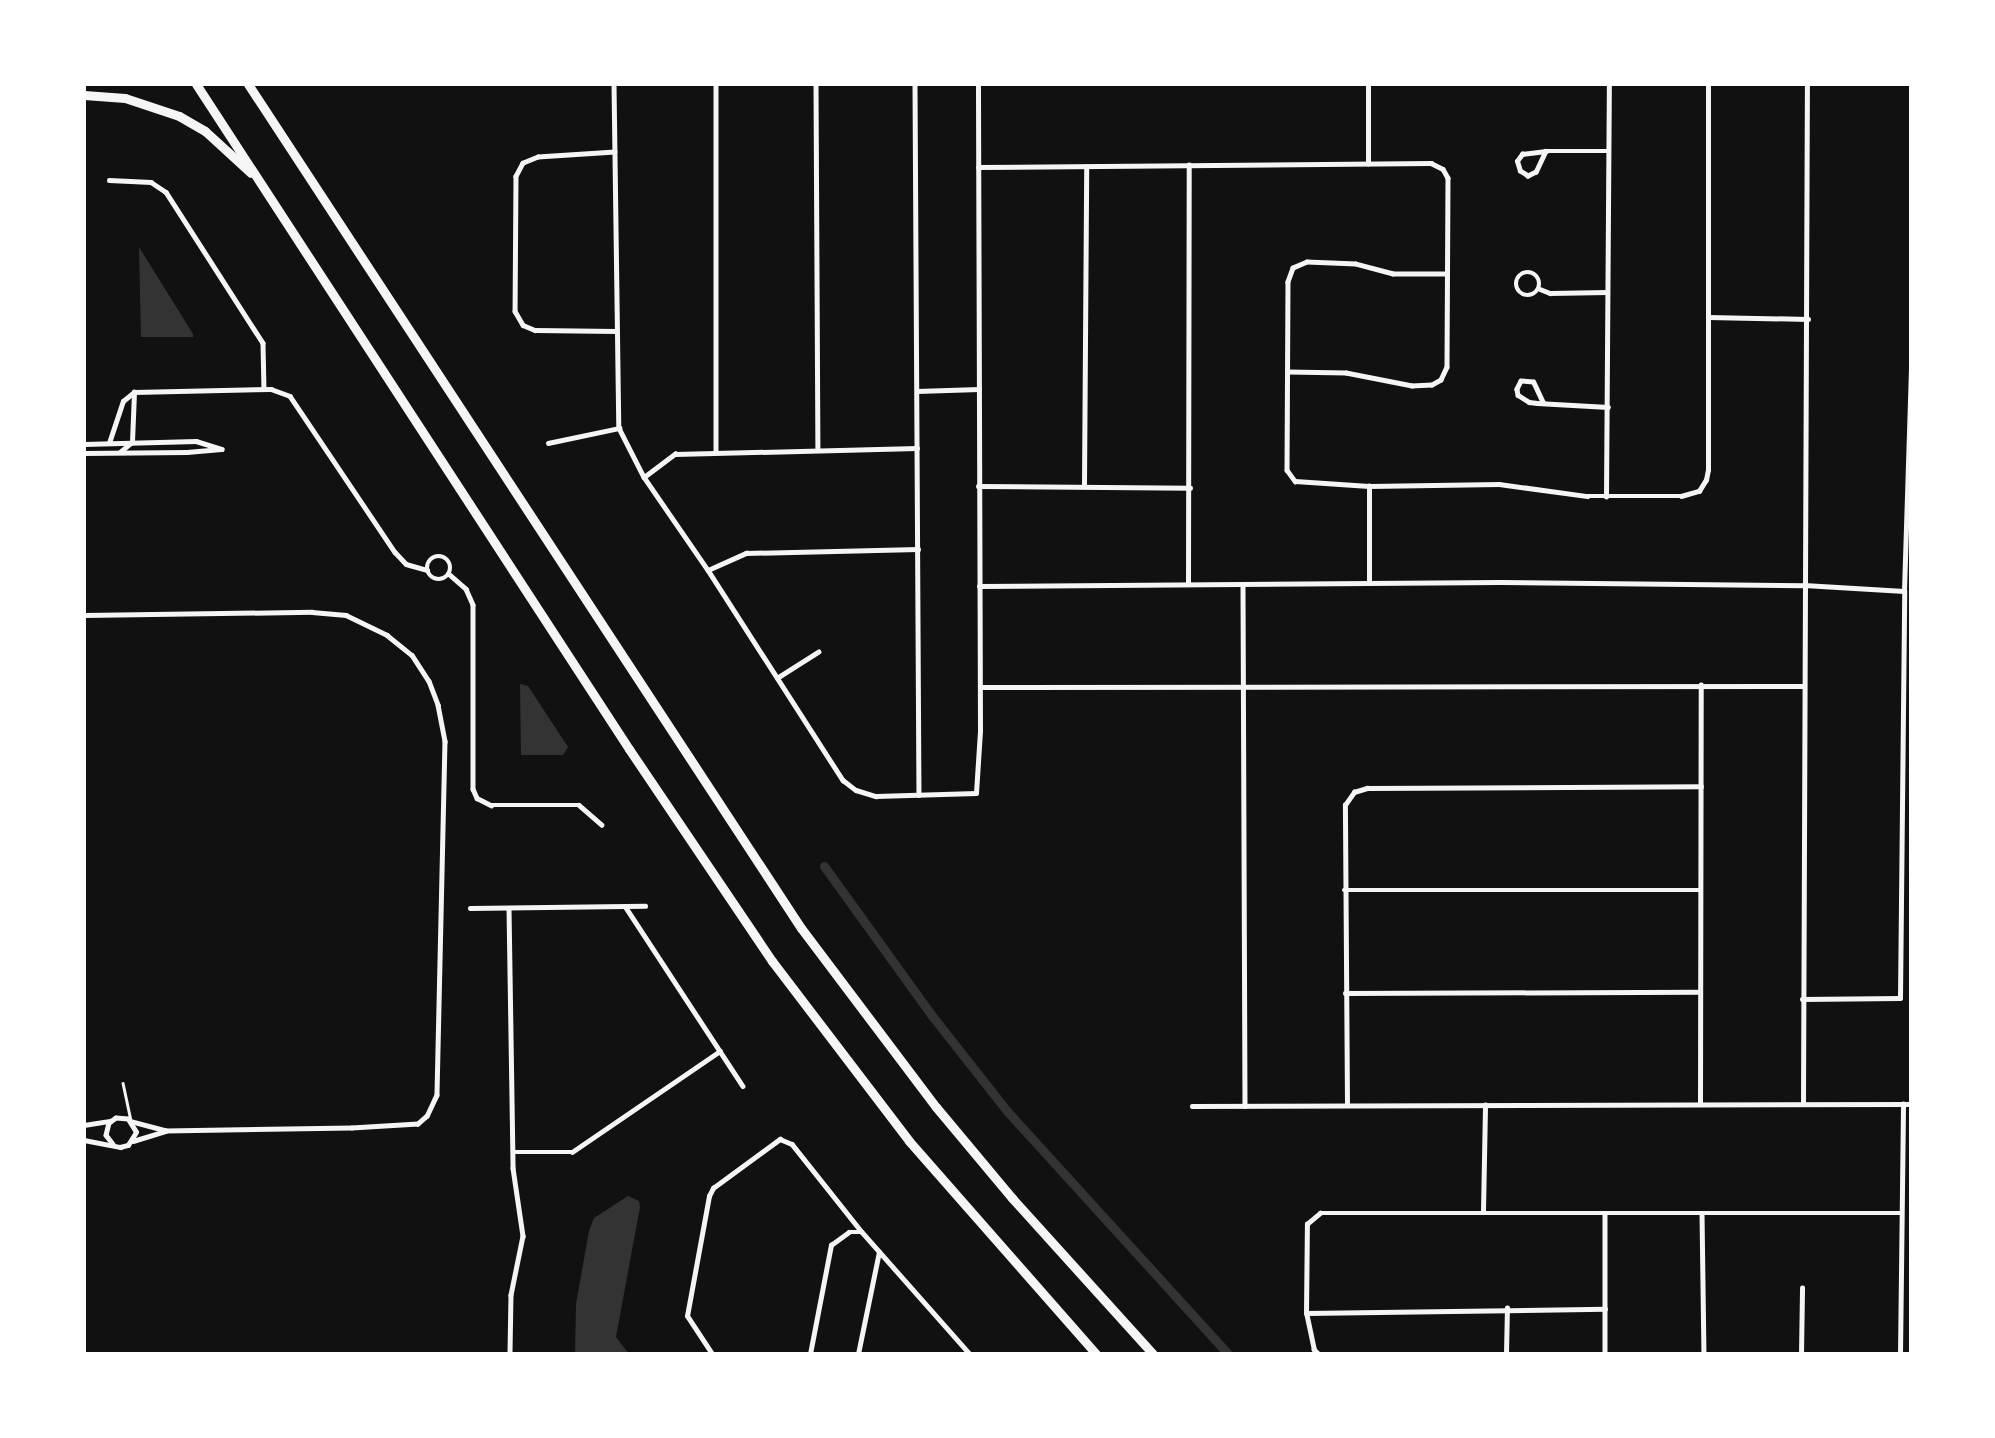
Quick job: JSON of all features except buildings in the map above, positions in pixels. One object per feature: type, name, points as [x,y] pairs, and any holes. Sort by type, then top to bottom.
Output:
[{"type":"highway","points":[[196,84],[629,749],[772,961],[909,1140],[1096,1354]]},
{"type":"highway","points":[[248,84],[802,928],[936,1107],[1153,1354]]},
{"type":"highway","points":[[84,95],[125,98],[179,116],[205,131],[257,177]]},
{"type":"street","points":[[614,84],[619,428],[644,477],[708,570],[843,780],[856,790],[876,796],[976,793],[980,687],[978,84]]},
{"type":"street","points":[[716,84],[716,451]]},
{"type":"street","points":[[816,84],[818,450]]},
{"type":"street","points":[[915,84],[919,795]]},
{"type":"street","points":[[1368,84],[1368,163]]},
{"type":"street","points":[[1606,497],[1609,84]]},
{"type":"street","points":[[1447,274],[1393,274],[1356,264],[1307,262],[1293,268],[1288,282],[1287,470],[1295,481],[1307,484],[1369,485],[1499,484],[1606,497],[1690,496],[1699,491],[1706,481],[1708,84]]},
{"type":"street","points":[[1803,1104],[1807,84]]},
{"type":"street","points":[[1546,151],[1536,172],[1528,176],[1520,171],[1517,161],[1522,154],[1546,151],[1609,151]]},
{"type":"street","points":[[615,152],[538,157],[523,163],[516,176],[515,311],[523,325],[536,330],[616,331]]},
{"type":"street","points":[[978,167],[1432,163],[1443,169],[1448,178],[1447,367],[1441,380],[1432,385],[1412,386],[1346,373],[1288,372]]},
{"type":"street","points":[[1188,583],[1189,165]]},
{"type":"street","points":[[1084,485],[1086,167]]},
{"type":"street","points":[[109,180],[151,182],[166,192],[263,343],[264,389]]},
{"type":"street","points":[[1524,273],[1534,274],[1540,281],[1539,289],[1534,295],[1525,296],[1517,289],[1517,280],[1524,273]]},
{"type":"street","points":[[1539,289],[1550,293],[1607,292]]},
{"type":"street","points":[[1708,317],[1808,319]]},
{"type":"street","points":[[1802,999],[1900,998],[1908,742],[1904,591],[1911,367]]},
{"type":"street","points":[[1542,403],[1533,382],[1521,382],[1517,388],[1518,395],[1529,402],[1542,403],[1608,407]]},
{"type":"street","points":[[109,443],[122,401],[134,393],[264,389],[282,391],[294,399],[395,552],[406,564],[427,570],[431,577],[438,580],[449,574],[451,565],[443,557],[432,559],[427,570]]},
{"type":"street","points":[[917,391],[979,389]]},
{"type":"street","points":[[132,442],[134,393]]},
{"type":"street","points":[[118,411],[127,409],[133,416]]},
{"type":"street","points":[[548,443],[619,428]]},
{"type":"street","points":[[84,444],[197,441],[222,449],[84,453]]},
{"type":"street","points":[[117,453],[132,442]]},
{"type":"street","points":[[644,477],[675,454],[917,448]]},
{"type":"street","points":[[1369,485],[1369,582]]},
{"type":"street","points":[[978,486],[1190,488]]},
{"type":"street","points":[[708,570],[746,553],[918,549]]},
{"type":"street","points":[[449,574],[466,589],[473,600],[476,796],[482,803],[491,805],[579,805],[602,825]]},
{"type":"street","points":[[979,586],[1369,582],[1804,585],[1904,591]]},
{"type":"street","points":[[1243,583],[1245,1106]]},
{"type":"street","points":[[84,615],[323,612],[365,623],[412,655],[429,681],[438,705],[445,741],[437,1095],[427,1116],[418,1124],[401,1126],[166,1131],[124,1146],[84,1140]]},
{"type":"street","points":[[777,678],[818,652]]},
{"type":"street","points":[[1700,1104],[1701,685]]},
{"type":"street","points":[[980,687],[1804,686]]},
{"type":"street","points":[[1347,1105],[1345,806],[1354,792],[1367,788],[1700,786]]},
{"type":"street","points":[[1344,890],[1700,890]]},
{"type":"street","points":[[625,906],[743,1086]]},
{"type":"street","points":[[470,908],[645,906]]},
{"type":"street","points":[[509,908],[513,1152],[523,1236],[511,1295],[510,1354]]},
{"type":"street","points":[[1345,993],[1699,992]]},
{"type":"street","points":[[513,1152],[572,1152],[720,1051]]},
{"type":"street","points":[[1900,1354],[1903,1104]]},
{"type":"street","points":[[1192,1106],[1911,1104]]},
{"type":"street","points":[[1483,1211],[1485,1105]]},
{"type":"street","points":[[84,1125],[120,1117],[166,1131]]},
{"type":"street","points":[[111,1121],[106,1135],[113,1144]]},
{"type":"street","points":[[132,1121],[136,1132],[133,1141]]},
{"type":"street","points":[[712,1354],[687,1316],[709,1196],[713,1188],[780,1139],[785,1139],[862,1232],[970,1354]]},
{"type":"street","points":[[1318,1354],[1314,1350],[1306,1313],[1307,1224],[1320,1213],[1902,1213]]},
{"type":"street","points":[[1702,1213],[1704,1354]]},
{"type":"street","points":[[1605,1214],[1605,1354]]},
{"type":"street","points":[[810,1354],[831,1245],[849,1232],[862,1232]]},
{"type":"street","points":[[858,1354],[879,1251]]},
{"type":"street","points":[[1801,1354],[1802,1288]]},
{"type":"street","points":[[1306,1313],[1507,1308],[1605,1309]]},
{"type":"street","points":[[1506,1354],[1507,1308]]},
{"type":"lane","points":[[123,1083],[122,1088],[132,1121]]},
{"type":"shaded area","points":[[139,247],[193,334],[193,337],[141,337]]},
{"type":"shaded area","points":[[520,684],[528,686],[568,747],[563,755],[521,755]]},
{"type":"shaded area","points":[[628,1196],[639,1201],[640,1207],[616,1337],[629,1354],[575,1354],[576,1304],[589,1231],[594,1218]]},
{"type":"waterway","points":[[824,866],[933,1017],[1007,1111],[1228,1354]]}]
